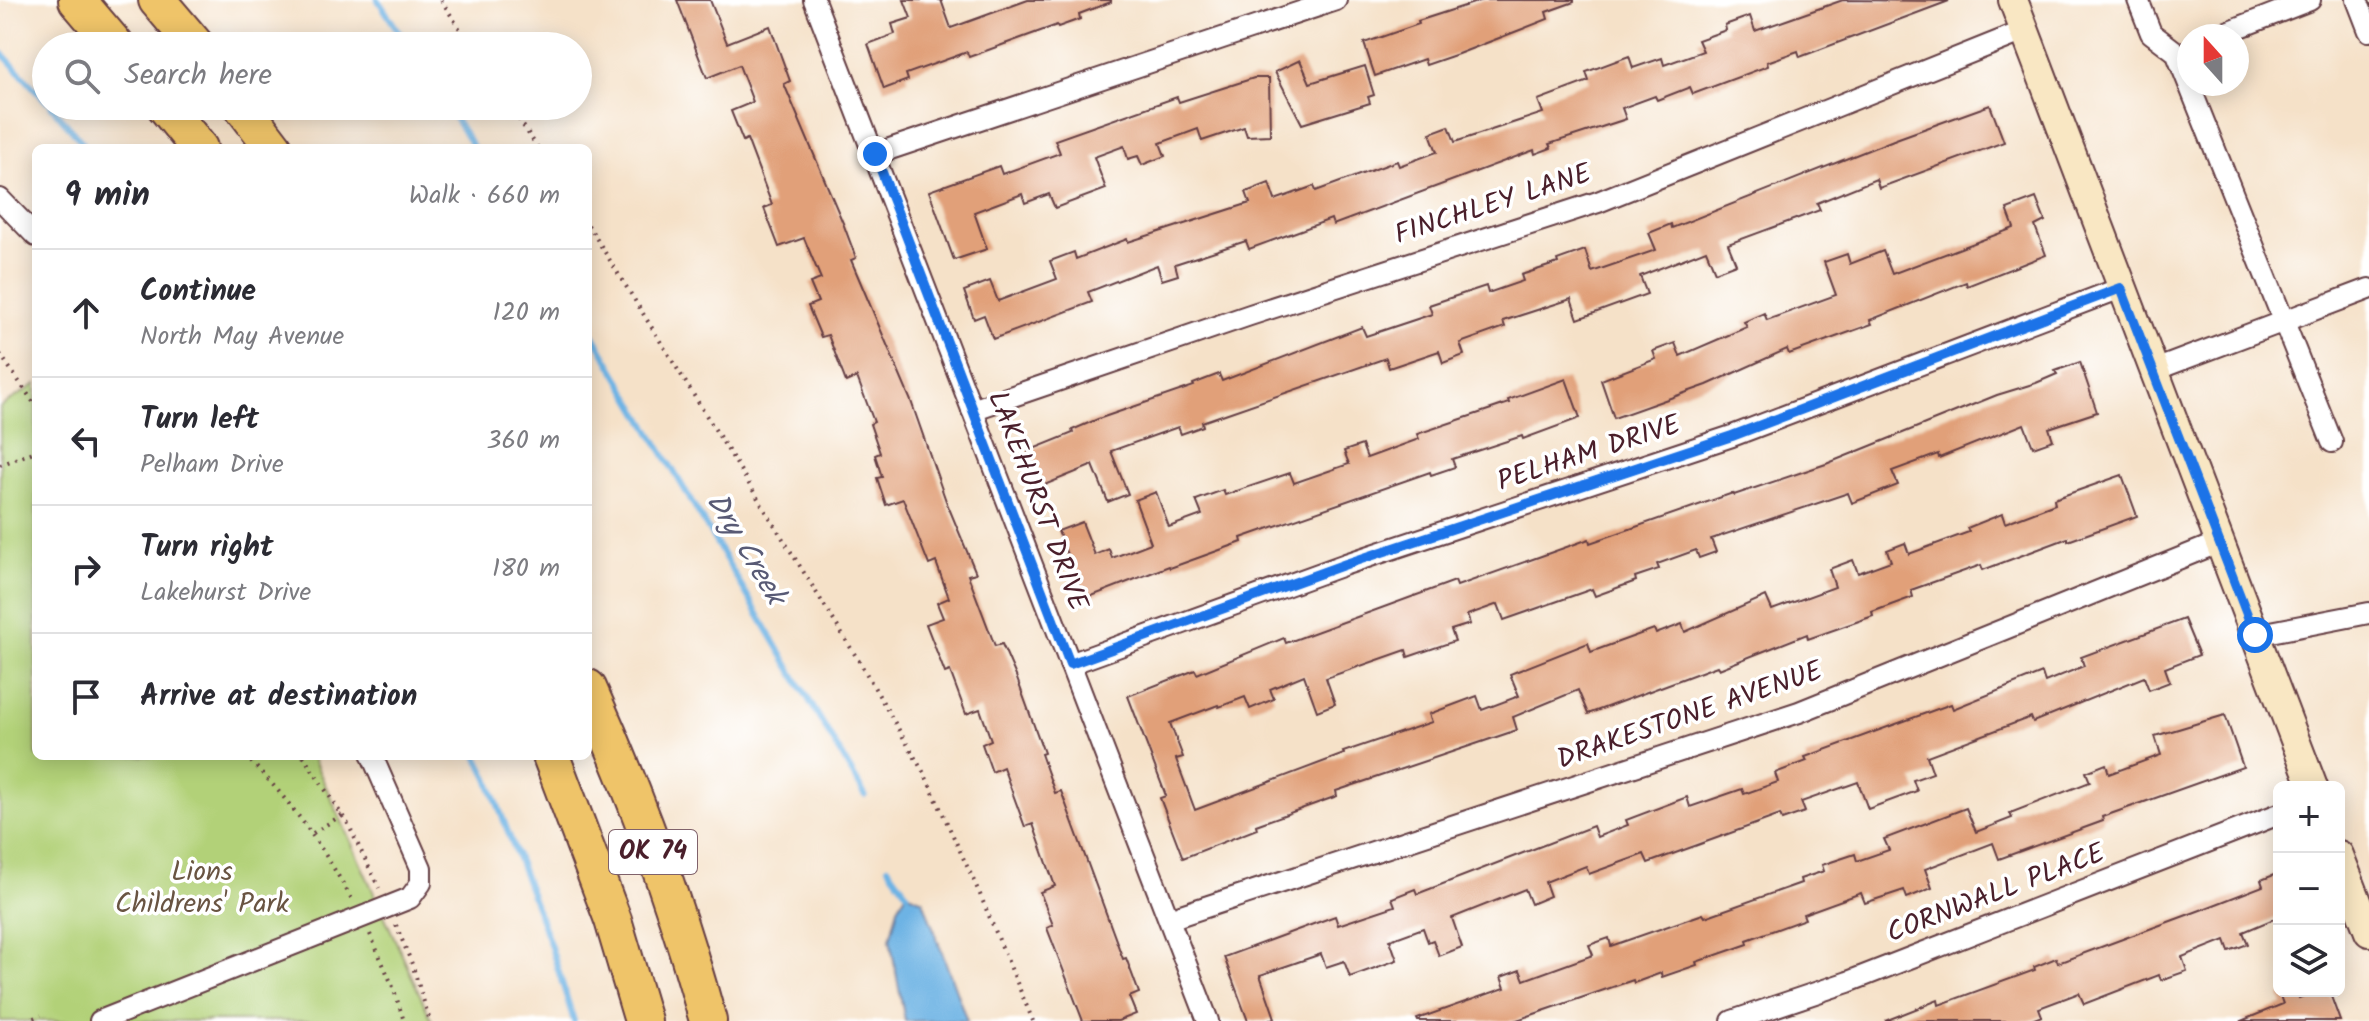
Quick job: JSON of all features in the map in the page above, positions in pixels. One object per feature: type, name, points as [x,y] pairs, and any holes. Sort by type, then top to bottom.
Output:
[{"type":"highway","points":[[77,0],[104,32]]},
{"type":"highway","points":[[157,0],[184,32]]},
{"type":"highway","points":[[168,0],[187,32]]},
{"type":"highway","points":[[176,120],[196,144]]},
{"type":"highway","points":[[253,120],[271,144]]},
{"type":"highway","name":"OK 74","points":[[592,697],[666,888],[708,1021]]},
{"type":"highway","name":"OK 74","points":[[553,760],[613,920],[643,1021]]},
{"type":"main road","points":[[2013,0],[2311,781]]},
{"type":"main road","points":[[2345,870],[2369,932]]},
{"type":"street","name":"LAKEHURST DRIVE","points":[[814,0],[1208,1021]]},
{"type":"street","points":[[875,154],[1336,0]]},
{"type":"street","points":[[2138,0],[2151,33],[2177,46]]},
{"type":"street","points":[[2248,24],[2310,0]]},
{"type":"street","points":[[2357,0],[2369,31]]},
{"type":"street","name":"FINCHLEY LANE","points":[[972,410],[1250,315],[1598,202],[2024,31]]},
{"type":"street","points":[[2200,96],[2332,442]]},
{"type":"street","points":[[0,199],[32,232]]},
{"type":"street","name":"PELHAM DRIVE","points":[[1070,664],[1346,564],[1732,436],[2121,288]]},
{"type":"street","points":[[2152,371],[2369,289]]},
{"type":"street","name":"DRAKESTONE AVENUE","points":[[1169,919],[1799,712],[2220,542]]},
{"type":"street","points":[[2255,635],[2369,613]]},
{"type":"street","points":[[100,1021],[410,898],[421,883],[421,868],[374,760]]},
{"type":"street","name":"CORNWALL PLACE","points":[[1732,1021],[1848,982],[2273,816]]},
{"type":"path","points":[[441,0],[462,32]]},
{"type":"path","points":[[519,120],[535,144]]},
{"type":"path","points":[[592,231],[862,666],[925,775],[979,892],[1033,1021]]},
{"type":"path","points":[[0,354],[32,400]]},
{"type":"path","points":[[0,465],[32,453]]},
{"type":"path","points":[[249,760],[278,787],[313,833],[362,916],[393,987],[404,1021]]},
{"type":"path","points":[[306,760],[342,815],[389,907],[430,1021]]},
{"type":"path","points":[[313,833],[342,815]]},
{"type":"path","points":[[26,1021],[41,1015]]},
{"type":"green space","name":"Lions Childrens' Park","points":[[32,387],[32,760],[314,760],[432,1021],[0,1021],[0,407]]},
{"type":"water","points":[[907,893],[923,900],[967,1021],[905,1021],[890,939],[898,908]]},
{"type":"building","points":[[677,0],[710,0],[727,43],[770,26],[790,81],[784,84],[843,223],[856,258],[851,260],[911,401],[946,501],[976,573],[968,575],[995,646],[1002,644],[1016,676],[1055,793],[1061,791],[1123,959],[1126,958],[1139,993],[1129,997],[1136,1014],[1118,1021],[1083,1021],[1047,928],[1053,925],[1040,892],[1055,886],[1033,824],[1025,827],[1003,767],[992,772],[982,744],[991,740],[980,709],[966,714],[950,671],[945,673],[926,624],[943,618],[937,603],[949,598],[936,562],[929,565],[903,499],[886,505],[877,478],[882,477],[875,455],[880,453],[870,424],[874,422],[857,377],[846,382],[828,335],[821,337],[808,306],[818,302],[810,283],[821,279],[804,238],[779,247],[764,208],[772,205],[747,139],[743,141],[731,111],[753,102],[739,65],[707,78]]},
{"type":"building","points":[[904,0],[941,0],[951,28],[1028,0],[1111,2],[1079,14],[1080,19],[1058,27],[969,57],[967,52],[906,74],[908,80],[884,89],[868,44],[895,34],[892,24],[911,18]]},
{"type":"building","points":[[1483,0],[1574,2],[1546,12],[1548,19],[1458,54],[1426,65],[1424,59],[1375,76],[1364,43]]},
{"type":"building","points":[[1843,0],[1949,1],[1800,57],[1798,51],[1767,62],[1768,66],[1693,94],[1690,87],[1657,100],[1655,96],[1622,108],[1626,119],[1549,144],[1551,148],[1535,154],[1534,150],[1333,225],[1331,219],[1249,249],[1246,241],[1175,264],[1178,275],[1162,280],[1157,265],[1088,292],[1092,302],[993,339],[984,315],[974,319],[964,291],[990,281],[998,301],[1057,279],[1050,261],[1074,252],[1076,259],[1127,239],[1128,242],[1250,203],[1246,192],[1269,183],[1275,200],[1314,186],[1316,191],[1397,161],[1399,166],[1437,152],[1430,133],[1449,126],[1455,142],[1543,113],[1538,100],[1589,81],[1586,72],[1629,56],[1633,68],[1662,58],[1664,65],[1703,51],[1698,40],[1726,30],[1725,25],[1750,16],[1755,31]]},
{"type":"building","points":[[1300,60],[1310,83],[1365,66],[1374,95],[1368,97],[1370,103],[1302,124],[1275,72]]},
{"type":"building","points":[[1254,78],[1269,78],[1270,135],[1247,136],[1244,127],[1202,141],[1198,129],[1160,143],[1165,156],[1142,165],[1138,156],[1128,159],[1124,146],[1094,157],[1106,189],[1055,208],[1049,194],[1025,203],[1022,194],[974,212],[987,249],[954,260],[929,191],[999,166],[1002,174],[1060,153],[1055,140],[1177,97],[1179,102]]},
{"type":"building","points":[[1990,105],[2004,142],[1879,188],[1876,179],[1817,203],[1820,210],[1728,244],[1736,264],[1715,272],[1706,250],[1640,276],[1647,294],[1578,319],[1571,299],[1503,321],[1505,327],[1460,343],[1464,355],[1443,363],[1439,351],[1389,368],[1386,358],[1202,422],[1203,426],[1181,434],[1178,427],[1111,451],[1128,494],[1108,502],[1093,465],[1042,486],[1028,451],[1098,419],[1194,386],[1219,374],[1222,381],[1362,327],[1366,336],[1432,314],[1429,305],[1486,286],[1488,293],[1523,281],[1521,275],[1585,250],[1592,272],[1656,250],[1649,233],[1671,224],[1672,228]]},
{"type":"building","points":[[2036,198],[2045,221],[2035,226],[2046,255],[1870,320],[1872,324],[1789,354],[1787,349],[1707,385],[1614,418],[1601,380],[1656,359],[1653,351],[1675,343],[1680,356],[1747,327],[1744,322],[1764,313],[1767,320],[1836,295],[1824,262],[1847,254],[1850,264],[1883,251],[1892,274],[2014,228],[2007,209]]},
{"type":"building","points":[[2080,362],[2097,412],[2049,428],[2053,440],[2033,447],[2024,424],[1939,458],[1938,454],[1892,471],[1898,485],[1852,503],[1848,493],[1711,539],[1716,552],[1699,558],[1696,550],[1657,564],[1659,569],[1635,577],[1636,581],[1595,596],[1592,589],[1504,620],[1498,604],[1467,615],[1470,624],[1451,630],[1455,641],[1408,657],[1406,650],[1326,678],[1335,704],[1317,711],[1304,675],[1270,689],[1274,699],[1250,709],[1245,697],[1218,705],[1170,723],[1183,757],[1176,759],[1195,810],[1343,752],[1432,722],[1429,714],[1477,696],[1482,710],[1519,696],[1510,674],[1588,643],[1591,652],[1654,629],[1656,634],[1682,624],[1685,632],[1766,596],[1772,610],[1835,587],[1829,569],[1853,560],[1858,573],[1891,561],[1887,550],[1905,543],[1909,554],[1969,532],[1967,528],[2002,514],[2005,523],[2055,504],[2054,499],[2122,475],[2137,516],[1983,570],[1981,565],[1911,590],[1913,597],[1872,612],[1873,616],[1808,639],[1807,634],[1719,669],[1717,666],[1588,714],[1578,690],[1513,717],[1517,730],[1336,791],[1337,796],[1256,825],[1257,829],[1183,858],[1160,798],[1166,796],[1128,696],[1195,670],[1197,674],[1284,638],[1286,643],[1455,581],[1457,586],[1589,539],[1590,543],[1826,464],[1997,395],[2036,383],[2057,374],[2055,371]]},
{"type":"building","points":[[1566,379],[1580,418],[1523,439],[1522,436],[1452,459],[1455,467],[1431,475],[1430,472],[1241,538],[1242,542],[1084,599],[1058,531],[1082,522],[1095,555],[1109,549],[1112,558],[1151,543],[1135,500],[1156,492],[1169,527],[1202,515],[1196,500],[1223,490],[1225,495],[1290,473],[1294,483],[1349,464],[1344,451],[1362,445],[1367,458],[1419,439],[1417,434],[1509,403],[1508,400]]},
{"type":"building","points":[[2184,619],[2199,655],[2165,668],[2170,682],[2149,690],[2144,677],[2033,722],[2031,717],[1927,756],[1933,773],[1913,780],[1917,791],[1868,809],[1858,782],[1801,802],[1805,812],[1782,820],[1780,815],[1648,863],[1644,854],[1589,874],[1586,866],[1545,882],[1550,896],[1531,904],[1525,889],[1452,918],[1462,947],[1439,956],[1433,940],[1428,942],[1423,928],[1390,940],[1397,960],[1350,977],[1344,961],[1326,967],[1321,954],[1260,975],[1275,1018],[1248,1021],[1224,957],[1335,916],[1338,925],[1395,906],[1392,898],[1415,889],[1417,894],[1593,826],[1597,837],[1628,825],[1626,820],[1687,797],[1690,807],[1742,789],[1744,794],[1778,782],[1775,773],[1807,761],[1805,757],[1951,704],[1953,709],[2042,673],[2045,682],[2084,666],[2081,657]]},
{"type":"building","points":[[2225,715],[2243,767],[2102,817],[2103,821],[1999,859],[1993,843],[1925,869],[1932,888],[1907,898],[1904,890],[1865,903],[1861,893],[1803,914],[1805,919],[1747,940],[1748,944],[1696,962],[1697,965],[1662,977],[1661,973],[1634,983],[1633,980],[1514,1021],[1417,1019],[1505,988],[1501,977],[1520,970],[1524,980],[1593,955],[1589,945],[1609,938],[1611,946],[1703,914],[1705,917],[1801,883],[1800,879],[1824,871],[1822,865],[1855,854],[1857,861],[1889,850],[1884,839],[1966,808],[1976,832],[2012,818],[2010,813],[2090,782],[2086,772],[2106,764],[2109,774],[2161,755],[2155,736]]},
{"type":"building","points":[[2273,875],[2273,919],[2243,932],[2248,944],[2229,951],[2225,940],[2182,957],[2187,971],[2161,980],[2159,975],[2084,1004],[2079,993],[2039,1008],[2042,1016],[2029,1021],[1885,1021],[1938,1000],[1939,1005],[2035,970],[2034,967],[2056,958],[2058,963],[2206,908],[2263,886],[2261,880]]},
{"type":"building","points":[[2280,997],[2331,997],[2340,1021],[2241,1021],[2283,1004]]},
{"type":"waterway","name":"Dry Creek","points":[[378,0],[399,32]]},
{"type":"waterway","points":[[0,51],[32,86]]},
{"type":"waterway","points":[[63,120],[84,144]]},
{"type":"waterway","name":"Dry Creek","points":[[456,120],[471,144]]},
{"type":"waterway","name":"Dry Creek","points":[[592,333],[865,795]]},
{"type":"waterway","points":[[479,760],[550,944],[574,1021]]},
{"type":"waterway","name":"Dry Creek","points":[[888,867],[907,893]]},
{"type":"route","points":[[875,154],[1070,664],[1346,564],[1732,436],[2121,288],[2255,635]]}]
